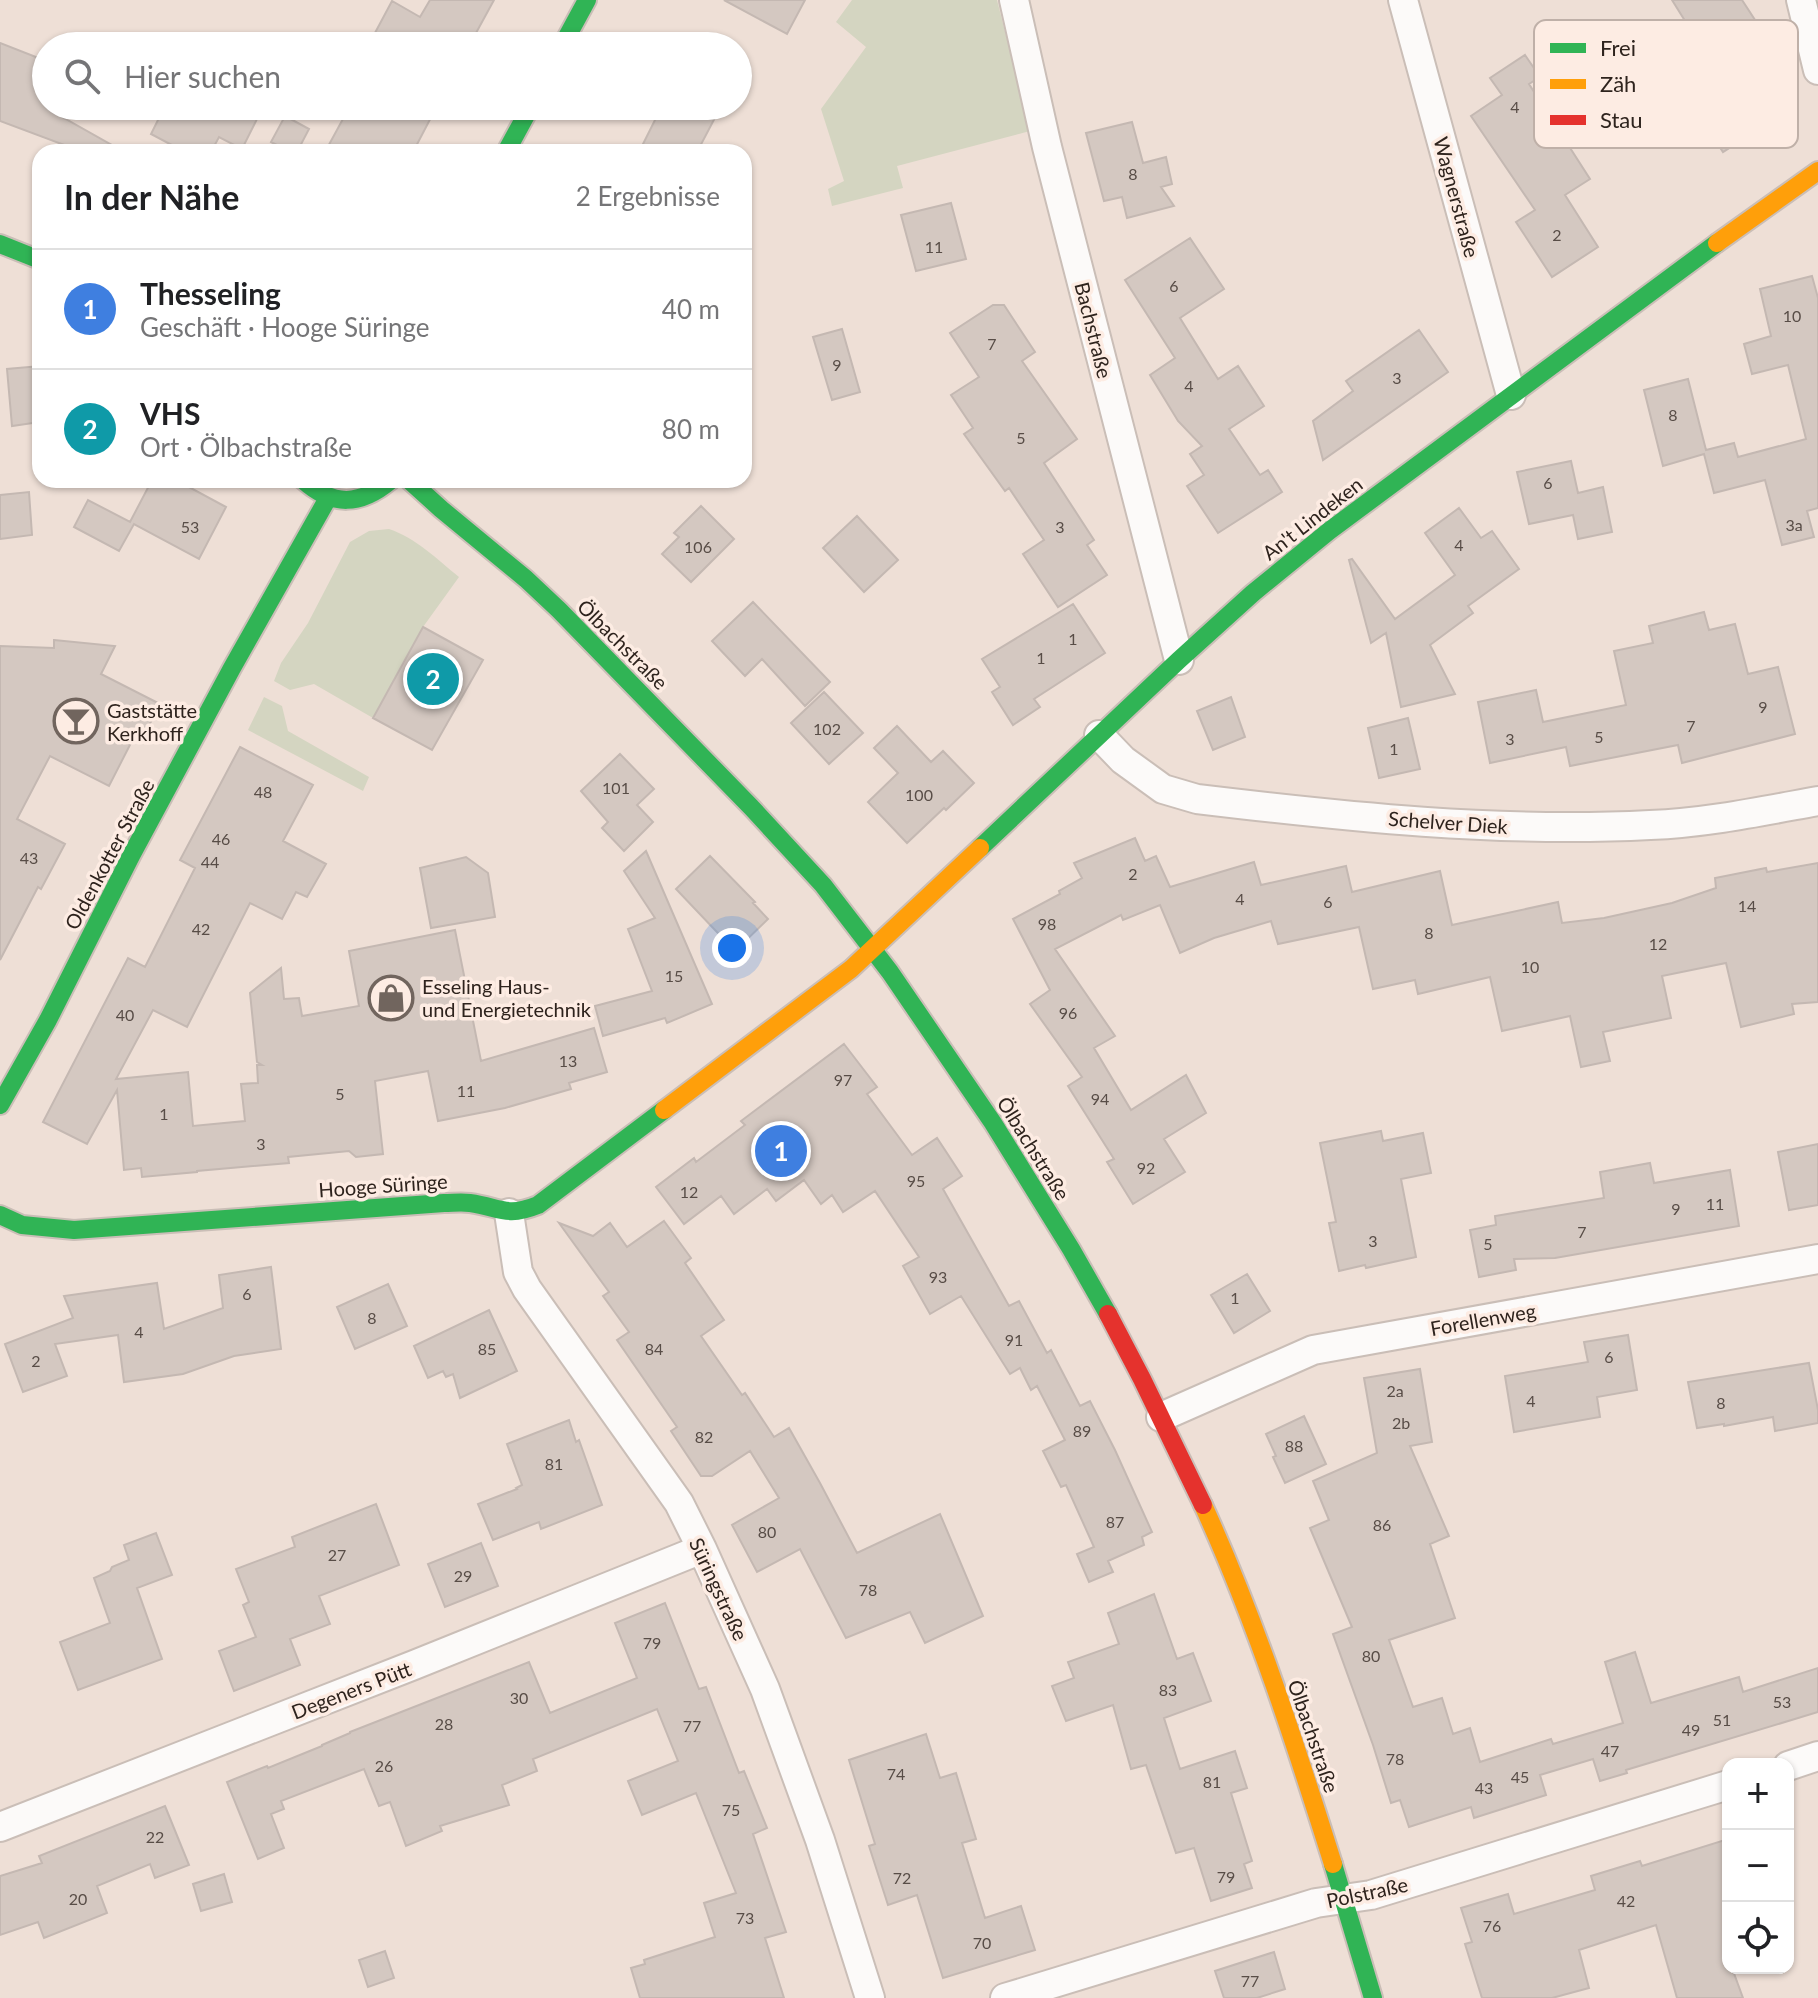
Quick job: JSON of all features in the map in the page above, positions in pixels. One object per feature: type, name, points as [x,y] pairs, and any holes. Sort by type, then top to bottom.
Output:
[{"type":"street","points":[[570,32],[587,0]]},
{"type":"street","name":"Bachstraße","points":[[1014,0],[1047,147],[1179,660]]},
{"type":"street","name":"Wagnerstraße","points":[[1403,0],[1511,395]]},
{"type":"street","points":[[1801,0],[1818,70]]},
{"type":"street","points":[[510,144],[523,120]]},
{"type":"street","name":"An't Lindeken","points":[[874,947],[1253,593],[1329,531],[1511,395],[1818,171]]},
{"type":"street","points":[[0,244],[32,257]]},
{"type":"street","points":[[311,488],[328,498],[344,501],[361,499],[382,488]]},
{"type":"street","name":"Ölbachstraße","points":[[418,488],[541,593],[823,885],[874,947],[985,1110],[1097,1296],[1200,1499],[1250,1621],[1305,1775],[1373,1998]]},
{"type":"street","name":"Oldenkotter Straße","points":[[0,1105],[48,1020],[132,854],[232,668],[328,498]]},
{"type":"street","name":"Schelver Diek","points":[[1099,735],[1123,760],[1163,789],[1197,799],[1417,821],[1537,828],[1652,825],[1706,820],[1818,801]]},
{"type":"street","points":[[509,1213],[523,1212],[538,1205],[851,969],[874,947]]},
{"type":"street","name":"Hooge Süringe","points":[[0,1215],[22,1225],[74,1230],[444,1203],[471,1203],[509,1213]]},
{"type":"street","name":"Süringstraße","points":[[509,1213],[518,1272],[527,1289],[679,1503],[702,1549],[765,1689],[820,1840],[870,1998]]},
{"type":"street","name":"Forellenweg","points":[[1161,1417],[1313,1350],[1818,1259]]},
{"type":"street","name":"Degeners Pütt","points":[[0,1827],[702,1549]]},
{"type":"street","points":[[1794,1764],[1818,1756]]},
{"type":"street","name":"Polstraße","points":[[1005,1998],[1316,1903],[1386,1891],[1722,1787]]},
{"type":"green space","points":[[852,0],[997,0],[1030,131],[897,166],[903,188],[832,206],[828,189],[844,181],[821,109],[866,47],[836,22]]},
{"type":"green space","points":[[389,529],[417,543],[459,577],[423,627],[373,718],[314,684],[290,690],[274,681],[281,663],[308,623],[350,542],[369,531]]},
{"type":"green space","points":[[264,697],[282,706],[288,731],[369,777],[363,791],[248,730]]},
{"type":"building","points":[[430,0],[494,0],[477,32],[375,32],[392,1],[420,17]]},
{"type":"building","points":[[724,0],[805,0],[787,34]]},
{"type":"building","points":[[1672,0],[1742,0],[1755,20],[1684,20]]},
{"type":"building","points":[[0,43],[32,56],[32,120],[68,120],[110,144],[62,144],[0,121]]},
{"type":"building","points":[[1525,55],[1534,68],[1534,81],[1529,84],[1534,92],[1534,148],[1570,148],[1590,179],[1565,195],[1598,247],[1552,277],[1516,222],[1535,210],[1471,116],[1502,95],[1490,78]]},
{"type":"building","points":[[158,120],[256,120],[244,144],[232,144],[219,137],[215,144],[170,144],[151,134]]},
{"type":"building","points":[[283,120],[292,120],[309,129],[301,144],[271,142]]},
{"type":"building","points":[[342,120],[430,120],[417,144],[329,144]]},
{"type":"building","points":[[655,120],[714,120],[701,144],[643,144]]},
{"type":"building","points":[[1132,122],[1143,163],[1166,157],[1172,184],[1161,187],[1174,206],[1127,218],[1122,197],[1104,201],[1086,133]]},
{"type":"building","points":[[951,203],[966,259],[916,271],[901,215]]},
{"type":"building","points":[[1190,238],[1224,289],[1180,318],[1218,379],[1238,366],[1264,406],[1229,429],[1260,475],[1268,470],[1282,492],[1218,533],[1187,486],[1204,475],[1190,454],[1202,446],[1178,421],[1150,375],[1175,358],[1125,280]]},
{"type":"building","points":[[1812,276],[1818,298],[1818,508],[1807,511],[1814,537],[1782,545],[1765,480],[1714,493],[1704,454],[1663,466],[1644,390],[1688,379],[1706,450],[1734,443],[1738,457],[1806,439],[1788,365],[1752,374],[1744,344],[1771,336],[1760,289]]},
{"type":"building","points":[[993,305],[1004,305],[1035,352],[1022,361],[1077,439],[1044,463],[1094,540],[1087,545],[1107,575],[1058,607],[1023,554],[1044,540],[1009,488],[1005,491],[964,434],[973,428],[951,395],[979,377],[950,333]]},
{"type":"building","points":[[842,329],[860,392],[832,400],[813,337]]},
{"type":"building","points":[[1419,330],[1448,372],[1323,460],[1313,421],[1353,391],[1346,381]]},
{"type":"building","points":[[32,367],[32,423],[12,426],[7,369]]},
{"type":"building","points":[[1571,461],[1578,493],[1603,487],[1612,532],[1578,539],[1573,515],[1529,524],[1517,472]]},
{"type":"building","points":[[148,488],[191,488],[226,507],[199,559],[134,524],[119,551],[74,527],[88,500],[130,522]]},
{"type":"building","points":[[29,492],[32,535],[0,539],[0,495]]},
{"type":"building","points":[[701,506],[734,539],[691,582],[662,554],[679,537],[674,533]]},
{"type":"building","points":[[1459,508],[1481,538],[1492,531],[1519,569],[1468,606],[1473,613],[1430,645],[1455,694],[1401,707],[1386,633],[1371,643],[1349,560],[1352,559],[1395,619],[1455,575],[1425,533]]},
{"type":"building","points":[[857,516],[898,560],[864,592],[823,548]]},
{"type":"building","points":[[753,602],[830,682],[805,706],[762,659],[745,676],[712,641]]},
{"type":"building","points":[[1073,604],[1105,653],[1034,699],[1040,707],[1013,725],[992,692],[1000,687],[982,659]]},
{"type":"building","points":[[1704,612],[1709,630],[1735,624],[1748,674],[1778,667],[1795,734],[1682,763],[1678,745],[1570,766],[1566,747],[1490,763],[1478,702],[1536,690],[1543,722],[1626,705],[1614,651],[1653,643],[1649,626]]},
{"type":"building","points":[[423,627],[483,660],[432,750],[373,718]]},
{"type":"building","name":"Gaststätte Kerkhoff","points":[[54,640],[115,646],[101,674],[160,704],[141,741],[134,737],[109,786],[50,756],[17,819],[65,844],[41,889],[38,887],[0,960],[0,646],[54,648]]},
{"type":"building","points":[[824,692],[863,733],[829,764],[791,723]]},
{"type":"building","points":[[1231,697],[1245,737],[1213,750],[1197,711]]},
{"type":"building","points":[[1408,718],[1420,769],[1379,778],[1368,728]]},
{"type":"building","points":[[897,726],[931,762],[943,751],[974,783],[907,843],[868,802],[898,773],[874,748]]},
{"type":"building","points":[[240,747],[313,785],[283,841],[326,864],[307,897],[296,892],[282,919],[250,903],[187,1027],[153,1010],[116,1079],[188,1072],[193,1126],[245,1121],[241,1084],[258,1083],[257,1065],[262,1065],[257,1062],[250,993],[281,968],[284,999],[299,998],[302,1016],[359,1006],[349,951],[455,930],[481,1061],[594,1028],[607,1072],[569,1083],[571,1089],[505,1108],[438,1121],[428,1071],[375,1081],[383,1154],[356,1157],[349,1151],[288,1157],[289,1163],[142,1177],[141,1168],[124,1170],[117,1090],[87,1144],[43,1122],[128,958],[145,967],[195,868],[180,860]]},
{"type":"building","points":[[620,754],[654,789],[637,805],[653,822],[624,851],[602,828],[608,822],[581,791]]},
{"type":"building","points":[[1135,838],[1145,861],[1156,856],[1170,887],[1254,862],[1261,885],[1346,866],[1352,892],[1440,871],[1452,925],[1558,902],[1562,923],[1604,918],[1672,903],[1716,888],[1715,878],[1766,868],[1767,872],[1818,863],[1818,1002],[1792,1004],[1794,1014],[1741,1027],[1726,963],[1662,976],[1671,1018],[1603,1032],[1610,1061],[1581,1067],[1570,1016],[1502,1031],[1490,977],[1418,994],[1415,980],[1373,989],[1359,927],[1278,944],[1271,921],[1214,938],[1180,953],[1160,905],[1123,920],[1121,915],[1055,949],[1115,1036],[1094,1048],[1131,1110],[1186,1075],[1206,1113],[1164,1139],[1185,1172],[1133,1204],[1107,1162],[1114,1159],[1068,1086],[1082,1077],[1030,1004],[1050,990],[1013,919],[1060,894],[1059,891],[1082,878],[1074,863]]},
{"type":"building","points":[[646,851],[712,1004],[667,1023],[665,1018],[603,1036],[595,1006],[652,991],[628,929],[655,918],[624,871]]},
{"type":"building","points":[[710,856],[768,919],[735,951],[676,889]]},
{"type":"building","points":[[466,857],[488,873],[495,917],[431,928],[420,868]]},
{"type":"building","points":[[844,1044],[877,1087],[867,1094],[912,1155],[937,1138],[962,1176],[943,1189],[1009,1306],[1019,1301],[1047,1353],[1051,1350],[1080,1406],[1090,1401],[1115,1450],[1152,1532],[1142,1537],[1144,1545],[1108,1561],[1113,1572],[1089,1582],[1077,1554],[1094,1547],[1066,1485],[1061,1487],[1043,1451],[1065,1440],[1037,1386],[1031,1390],[1020,1368],[1010,1374],[961,1296],[930,1314],[903,1266],[919,1257],[875,1191],[843,1212],[832,1195],[821,1204],[804,1180],[776,1201],[767,1189],[734,1214],[721,1196],[684,1224],[656,1187],[745,1125],[741,1121]]},
{"type":"building","points":[[1381,1131],[1383,1141],[1423,1133],[1431,1173],[1401,1179],[1416,1257],[1339,1271],[1329,1223],[1336,1222],[1320,1143]]},
{"type":"building","points":[[1818,1144],[1818,1205],[1789,1210],[1778,1152]]},
{"type":"building","points":[[1650,1163],[1654,1183],[1730,1170],[1739,1226],[1555,1258],[1514,1259],[1516,1270],[1479,1277],[1470,1230],[1496,1225],[1495,1216],[1604,1198],[1600,1172]]},
{"type":"building","points":[[664,1221],[691,1258],[685,1263],[724,1320],[701,1336],[774,1437],[789,1428],[857,1553],[940,1514],[983,1616],[925,1643],[910,1612],[846,1638],[800,1549],[757,1572],[732,1525],[779,1498],[750,1451],[712,1476],[701,1476],[671,1431],[677,1427],[617,1340],[629,1332],[603,1296],[609,1292],[559,1223],[593,1236],[610,1223],[627,1247]]},
{"type":"building","points":[[271,1267],[281,1349],[234,1356],[183,1374],[124,1382],[118,1335],[55,1344],[67,1376],[23,1392],[5,1344],[73,1318],[64,1296],[157,1283],[164,1329],[223,1308],[219,1275]]},
{"type":"building","points":[[1247,1274],[1270,1311],[1234,1333],[1211,1295]]},
{"type":"building","points":[[388,1284],[407,1326],[355,1349],[337,1307]]},
{"type":"building","points":[[489,1310],[517,1371],[460,1398],[453,1374],[446,1377],[443,1371],[428,1378],[414,1346]]},
{"type":"building","points":[[1628,1335],[1637,1390],[1597,1397],[1600,1417],[1514,1432],[1505,1376],[1588,1362],[1584,1342]]},
{"type":"building","points":[[1809,1363],[1818,1423],[1775,1431],[1773,1417],[1697,1428],[1688,1382]]},
{"type":"building","points":[[1420,1369],[1432,1442],[1410,1446],[1449,1536],[1430,1544],[1455,1618],[1389,1640],[1413,1707],[1442,1698],[1453,1734],[1470,1728],[1480,1762],[1551,1739],[1553,1744],[1623,1723],[1605,1662],[1635,1652],[1651,1703],[1739,1677],[1743,1692],[1818,1668],[1818,1712],[1626,1770],[1627,1773],[1600,1781],[1593,1759],[1540,1775],[1546,1795],[1474,1818],[1471,1807],[1409,1827],[1400,1800],[1391,1803],[1333,1634],[1352,1627],[1310,1528],[1329,1520],[1313,1481],[1377,1453],[1364,1378]]},
{"type":"building","points":[[1304,1416],[1326,1464],[1285,1483],[1266,1434]]},
{"type":"building","points":[[569,1420],[602,1505],[541,1529],[539,1522],[493,1540],[478,1504],[522,1485],[507,1444]]},
{"type":"building","points":[[376,1504],[399,1565],[319,1596],[330,1624],[290,1639],[300,1665],[234,1691],[219,1651],[256,1637],[243,1605],[249,1602],[236,1569],[295,1547],[292,1537]]},
{"type":"building","points":[[156,1533],[172,1575],[137,1588],[162,1659],[78,1690],[60,1642],[110,1623],[94,1578],[129,1560],[124,1545]]},
{"type":"building","points":[[481,1543],[498,1586],[445,1607],[428,1564]]},
{"type":"building","points":[[1154,1594],[1177,1659],[1193,1653],[1211,1701],[1164,1718],[1180,1769],[1235,1751],[1247,1788],[1231,1793],[1252,1861],[1244,1864],[1252,1888],[1211,1901],[1194,1848],[1176,1853],[1146,1765],[1131,1769],[1113,1705],[1066,1721],[1052,1686],[1074,1678],[1068,1662],[1119,1644],[1108,1613]]},
{"type":"building","points":[[665,1603],[699,1689],[706,1687],[739,1773],[744,1771],[767,1828],[753,1834],[786,1932],[765,1938],[784,1998],[640,1998],[631,1968],[645,1964],[644,1960],[715,1937],[704,1903],[736,1893],[696,1793],[642,1815],[628,1781],[678,1761],[657,1709],[533,1759],[537,1771],[502,1785],[509,1805],[440,1826],[442,1831],[406,1846],[390,1802],[379,1806],[364,1769],[281,1801],[284,1809],[271,1814],[284,1848],[258,1859],[227,1782],[529,1662],[550,1713],[637,1678],[615,1623]]},
{"type":"building","points":[[926,1734],[940,1778],[956,1773],[976,1839],[962,1843],[985,1918],[1021,1906],[1035,1950],[943,1978],[917,1895],[888,1905],[869,1846],[875,1844],[849,1760]]},
{"type":"building","points":[[165,1806],[189,1865],[155,1878],[150,1864],[97,1886],[107,1913],[44,1938],[38,1922],[0,1935],[0,1876],[42,1863],[39,1856]]},
{"type":"building","points":[[1722,1841],[1722,1974],[1734,1974],[1743,1998],[1677,1998],[1656,1925],[1579,1950],[1589,1988],[1552,1998],[1482,1998],[1465,1944],[1472,1942],[1461,1908],[1508,1894],[1514,1914],[1595,1890],[1591,1876],[1640,1861],[1642,1866]]},
{"type":"building","points":[[224,1874],[232,1902],[201,1911],[193,1884]]},
{"type":"building","points":[[385,1951],[394,1978],[368,1987],[359,1960]]},
{"type":"building","points":[[1274,1952],[1285,1989],[1257,1998],[1224,1998],[1215,1971]]},
{"type":"traffic: fast","points":[[570,32],[587,0]]},
{"type":"traffic: fast","points":[[510,144],[523,120]]},
{"type":"traffic: fast","points":[[980,848],[1253,593],[1329,531],[1717,243]]},
{"type":"traffic: fast","points":[[0,244],[32,257]]},
{"type":"traffic: fast","points":[[313,488],[336,499],[347,500],[381,488]]},
{"type":"traffic: fast","points":[[418,488],[559,610],[823,885],[890,972],[993,1123],[1108,1314]]},
{"type":"traffic: fast","points":[[0,1105],[48,1020],[132,854],[232,668],[328,498]]},
{"type":"traffic: fast","points":[[0,1215],[22,1225],[74,1230],[444,1203],[470,1203],[518,1211],[538,1205],[664,1110]]},
{"type":"traffic: fast","points":[[1333,1864],[1373,1998]]},
{"type":"traffic: slow","points":[[1717,243],[1818,171]]},
{"type":"traffic: slow","points":[[664,1110],[851,969],[980,848]]},
{"type":"traffic: slow","points":[[1203,1505],[1257,1638],[1333,1864]]},
{"type":"traffic: jam","points":[[1108,1314],[1203,1505]]},
{"type":"place","name":"VHS","points":[[433,679]]},
{"type":"place","name":"Gaststätte Kerkhoff","points":[[76,721]]},
{"type":"place","name":"Esseling Haus- und Energietechnik","points":[[391,998]]},
{"type":"place","name":"Thesseling","points":[[781,1151]]}]
